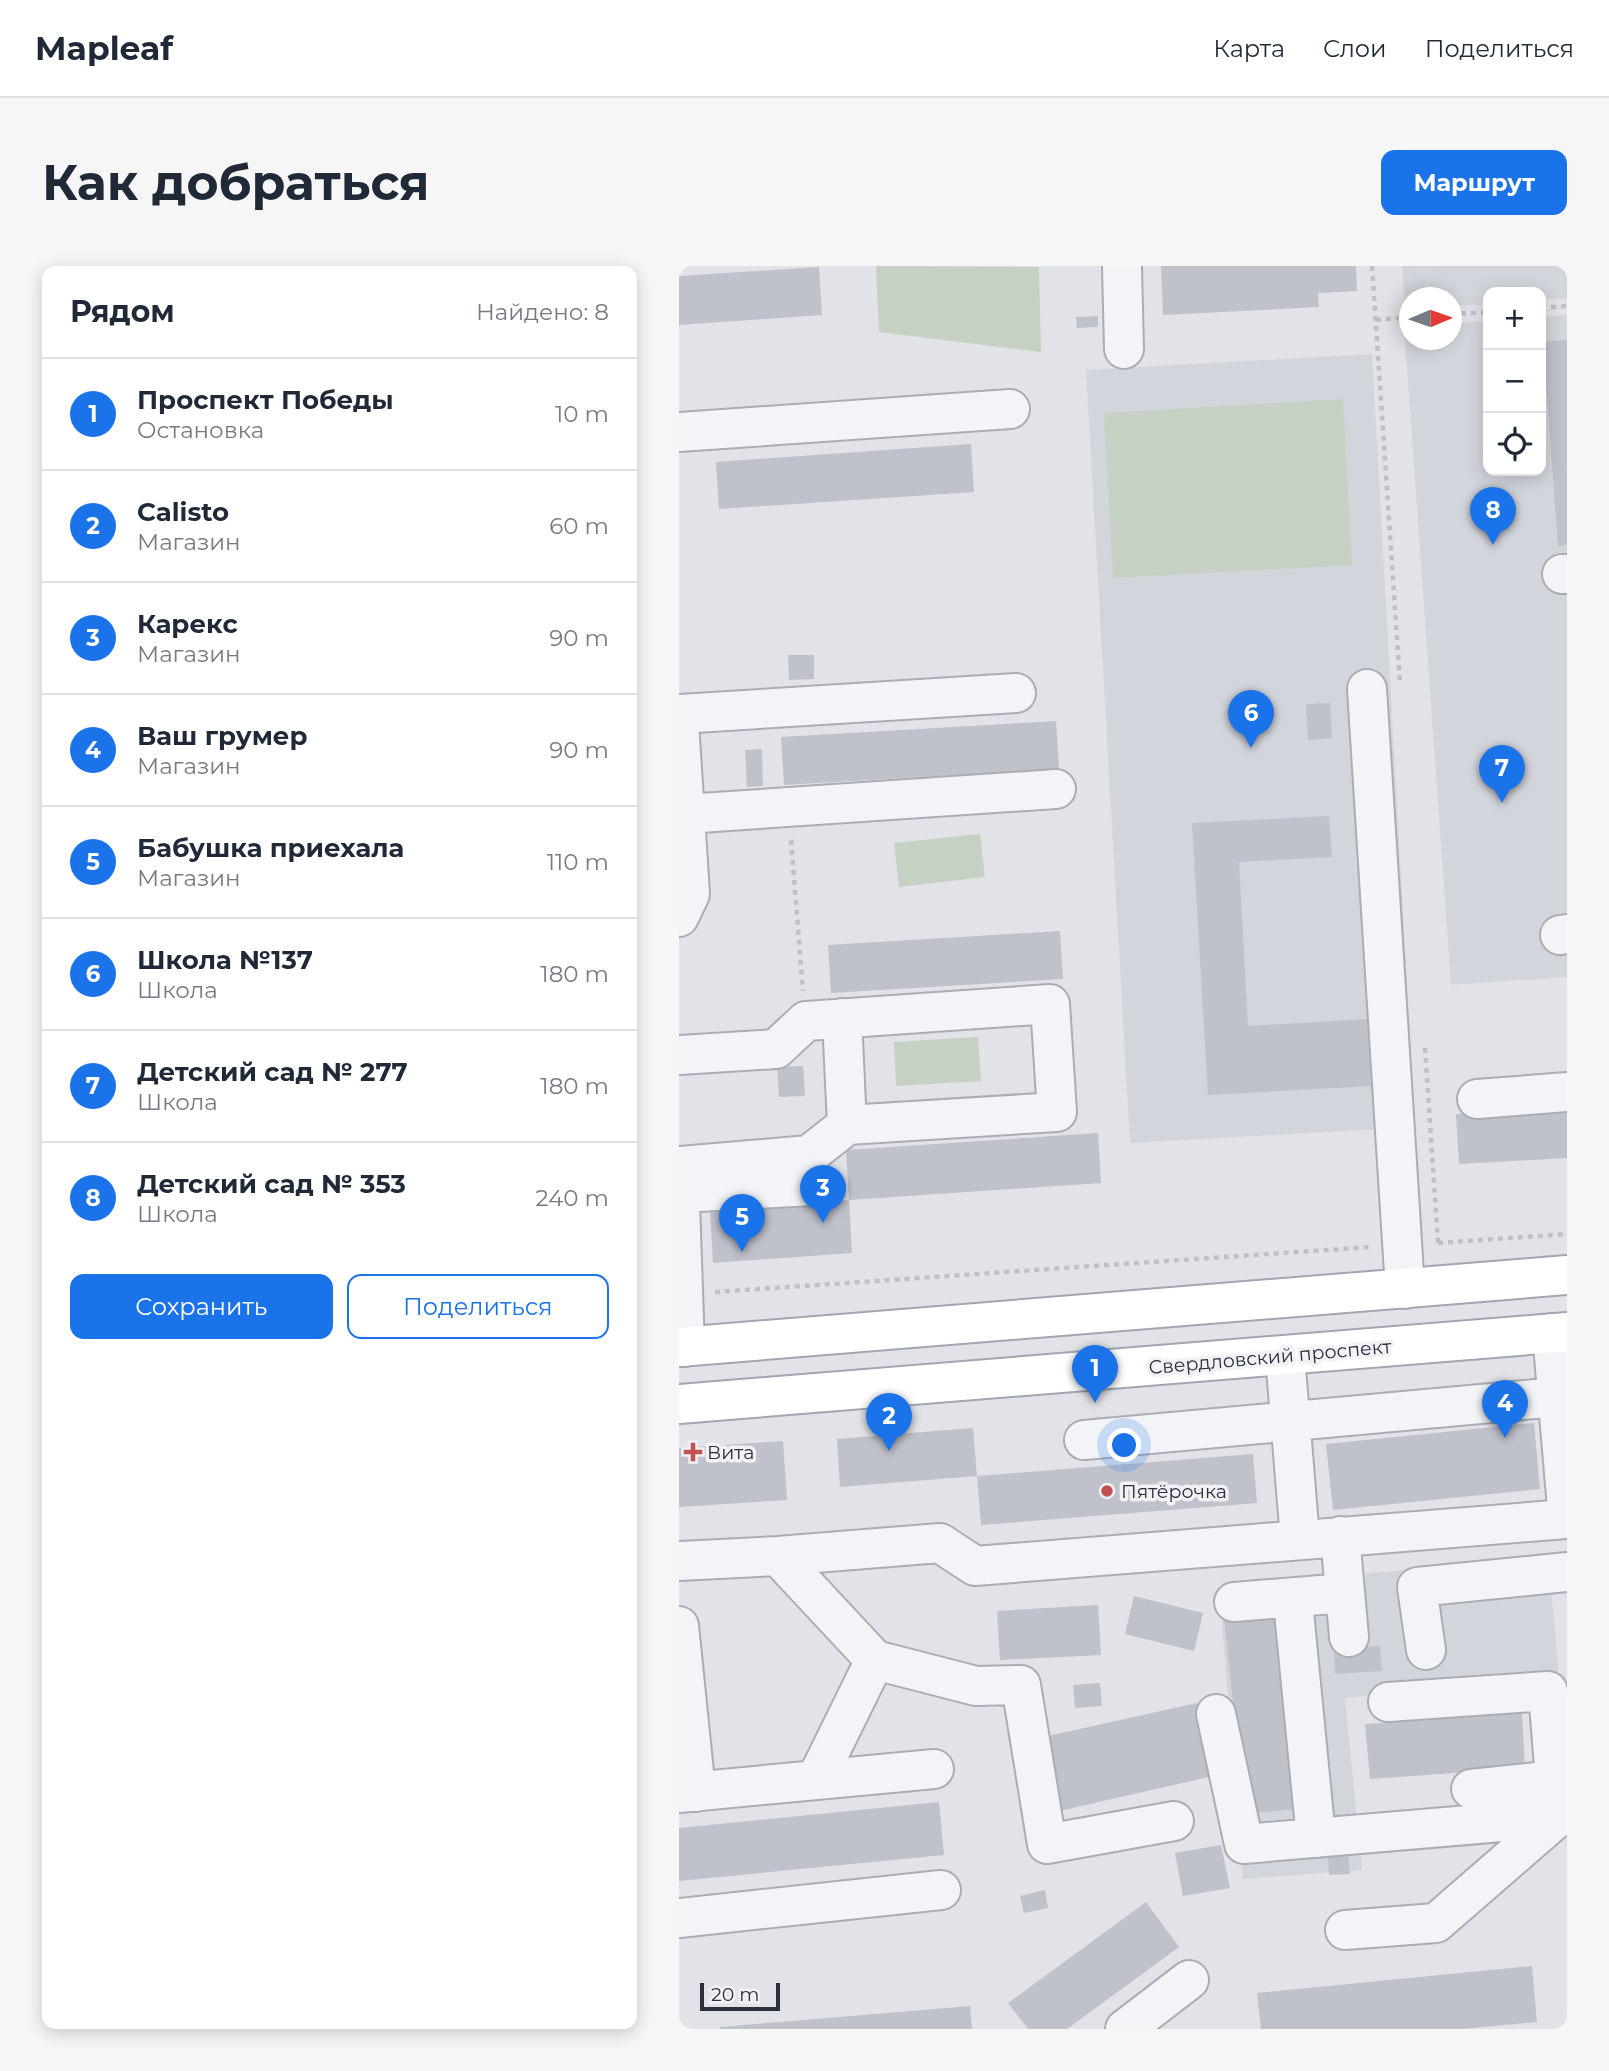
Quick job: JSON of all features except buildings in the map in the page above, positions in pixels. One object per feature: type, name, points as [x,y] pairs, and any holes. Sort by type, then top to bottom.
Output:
[{"type":"main road","points":[[682,1347],[1567,1275]]},
{"type":"main road","name":"Свердловский проспект","points":[[679,1404],[1560,1332]]},
{"type":"street","points":[[1122,266],[1124,349]]},
{"type":"street","points":[[679,432],[1010,409]]},
{"type":"street","points":[[1367,689],[1405,1289]]},
{"type":"street","points":[[679,715],[1016,693]]},
{"type":"street","points":[[679,722],[690,894],[679,917]]},
{"type":"street","points":[[685,814],[1056,789]]},
{"type":"street","points":[[679,1055],[776,1049],[824,1020],[1050,1004],[1057,1112],[847,1125],[809,1155],[679,1166]]},
{"type":"street","points":[[824,1020],[847,1125]]},
{"type":"street","points":[[1477,1098],[1567,1092]]},
{"type":"street","points":[[679,1174],[685,1294],[682,1347]]},
{"type":"street","points":[[680,1193],[811,1186]]},
{"type":"street","points":[[679,1560],[778,1556],[940,1542],[975,1566],[1341,1536],[1567,1503],[1557,1397],[1560,1332]]},
{"type":"street","points":[[1285,1356],[1300,1539]]},
{"type":"street","points":[[1084,1440],[1557,1397]]},
{"type":"street","points":[[1341,1536],[1349,1637]]},
{"type":"street","points":[[778,1556],[875,1660],[976,1686],[1021,1685],[1047,1844],[1174,1821]]},
{"type":"street","points":[[1426,1650],[1417,1587],[1567,1572]]},
{"type":"street","points":[[1234,1602],[1345,1593]]},
{"type":"street","points":[[1294,1612],[1315,1838]]},
{"type":"street","points":[[679,1626],[688,1792],[934,1769]]},
{"type":"street","points":[[816,1780],[875,1660]]},
{"type":"street","points":[[1388,1702],[1548,1691],[1560,1805]]},
{"type":"street","points":[[1216,1714],[1244,1844],[1315,1838],[1560,1805]]},
{"type":"street","points":[[1471,1789],[1560,1805]]},
{"type":"street","points":[[1345,1930],[1436,1923],[1560,1805]]},
{"type":"street","points":[[679,1918],[940,1890]]},
{"type":"street","points":[[1125,2029],[1189,1980]]},
{"type":"path","points":[[1546,308],[1567,306]]},
{"type":"path","points":[[1462,313],[1483,312]]},
{"type":"path","points":[[1376,320],[1399,318]]},
{"type":"path","points":[[789,807],[824,1020]]},
{"type":"path","points":[[685,1294],[1567,1234]]},
{"type":"shaded area","points":[[1402,266],[1567,266],[1567,298],[1546,300],[1546,287],[1483,287],[1483,304],[1462,305],[1462,287],[1403,287]]},
{"type":"shaded area","points":[[1567,315],[1567,977],[1451,985],[1406,350],[1462,350],[1462,322],[1483,321],[1483,476],[1546,476],[1546,317]]},
{"type":"shaded area","points":[[1372,354],[1415,1127],[1130,1143],[1086,370]]},
{"type":"shaded area","points":[[1548,1557],[1559,1676],[1345,1698],[1362,1870],[1243,1879],[1219,1587]]},
{"type":"green space","points":[[876,266],[1039,267],[1041,352],[879,332]]},
{"type":"green space","points":[[1343,399],[1352,565],[1113,578],[1104,413]]},
{"type":"green space","points":[[980,834],[985,877],[899,887],[894,843]]},
{"type":"green space","points":[[978,1037],[981,1081],[896,1086],[894,1042]]},
{"type":"place","name":"Детский сад № 353","points":[[1493,545]]},
{"type":"place","name":"Школа №137","points":[[1251,748]]},
{"type":"place","name":"Детский сад № 277","points":[[1502,803]]},
{"type":"place","name":"Карекс","points":[[823,1223]]},
{"type":"place","name":"Бабушка приехала","points":[[742,1252]]},
{"type":"place","name":"Проспект Победы","points":[[1095,1403]]},
{"type":"place","name":"Ваш грумер","points":[[1505,1438]]},
{"type":"place","name":"Calisto","points":[[889,1451]]},
{"type":"place","name":"Вита","points":[[693,1452]]},
{"type":"place","name":"Пятёрочка","points":[[1107,1491]]}]
